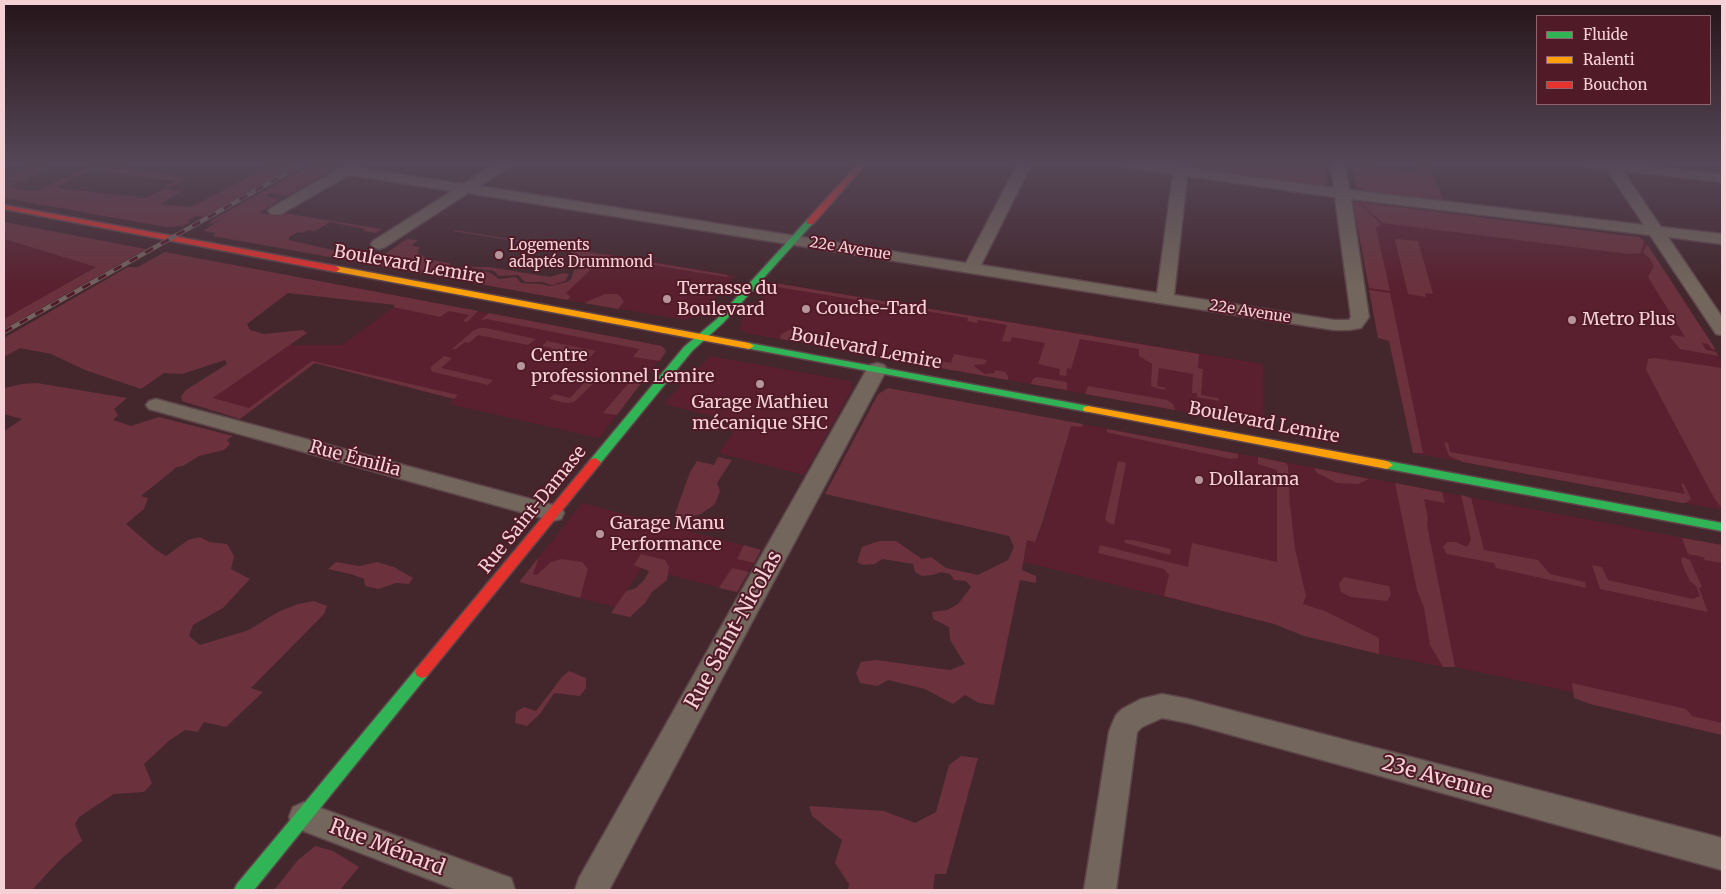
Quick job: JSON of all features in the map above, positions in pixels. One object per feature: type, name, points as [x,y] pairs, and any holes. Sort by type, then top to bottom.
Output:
[{"type":"main road","name":"Rue Saint-Damase","points":[[243,890],[688,349],[720,321],[825,205]]},
{"type":"main road","name":"Boulevard Lemire","points":[[4,208],[702,336],[1722,527]]},
{"type":"street","points":[[276,211],[287,205]]},
{"type":"street","points":[[379,244],[440,205]]},
{"type":"street","name":"22e Avenue","points":[[566,205],[1334,325],[1353,325],[1360,317],[1344,205]]},
{"type":"street","points":[[971,268],[1003,205]]},
{"type":"street","points":[[1165,299],[1177,205]]},
{"type":"street","points":[[1433,205],[1722,239]]},
{"type":"street","points":[[1638,205],[1717,315],[1722,330]]},
{"type":"street","name":"Rue Saint-Nicolas","points":[[591,890],[877,369]]},
{"type":"street","name":"Rue Émilia","points":[[156,406],[553,512]]},
{"type":"street","name":"23e Avenue","points":[[1100,890],[1122,732],[1132,718],[1151,708],[1162,706],[1188,711],[1722,854]]},
{"type":"street","name":"Rue Ménard","points":[[304,817],[499,890]]},
{"type":"shaded area","points":[[42,205],[168,205],[191,207],[195,205],[225,205],[203,217],[196,216],[187,221],[191,222],[183,226],[166,227]]},
{"type":"shaded area","points":[[239,205],[272,205],[259,213],[276,216],[283,213],[382,229],[376,233],[330,222],[315,231],[298,232],[289,237],[289,240],[376,260],[407,239],[418,240],[411,246],[420,247],[417,253],[431,260],[449,263],[451,266],[489,272],[499,279],[516,277],[521,283],[550,286],[567,282],[571,279],[574,270],[577,270],[584,263],[567,260],[573,255],[570,250],[453,231],[728,275],[726,277],[604,257],[566,293],[570,296],[568,300],[213,236],[215,233],[203,231],[225,217],[209,225],[212,220]]},
{"type":"shaded area","points":[[1353,205],[1376,205],[1643,239],[1722,362],[1722,510],[1413,453],[1389,341],[1378,338]]},
{"type":"shaded area","points":[[1353,205],[1361,205],[1381,224],[1376,228],[1390,291],[1369,288]]},
{"type":"shaded area","points":[[1362,205],[1381,205],[1639,237],[1644,241],[1641,253],[1628,254],[1383,223]]},
{"type":"shaded area","points":[[4,222],[146,249],[4,329],[4,319],[96,267],[4,239]]},
{"type":"shaded area","points":[[4,239],[96,267],[4,319]]},
{"type":"shaded area","points":[[1396,239],[1418,241],[1433,294],[1425,293],[1426,297],[1408,294]]},
{"type":"shaded area","points":[[1647,244],[1716,350],[1712,349],[1708,344],[1702,343],[1706,350],[1716,352],[1719,356],[1680,349],[1670,337],[1672,335],[1685,337],[1648,277],[1654,266],[1643,253]]},
{"type":"shaded area","points":[[165,252],[478,311],[467,322],[463,321],[469,315],[449,311],[440,317],[393,307],[395,305],[288,293],[247,324],[250,330],[264,334],[303,330],[307,333],[213,398],[249,408],[312,361],[458,395],[454,399],[315,363],[240,419],[182,401],[181,396],[186,390],[227,364],[225,360],[182,374],[164,373],[141,389],[85,370],[51,354],[20,348],[4,357],[4,338],[128,267],[138,267]]},
{"type":"shaded area","points":[[603,253],[735,276],[700,313],[685,320],[556,298]]},
{"type":"shaded area","points":[[489,267],[550,277],[563,273],[569,274],[565,281],[552,285],[542,282],[525,282],[518,275],[499,276],[494,271],[471,268]]},
{"type":"shaded area","points":[[775,283],[1263,364],[1264,426],[746,333],[739,329],[741,320]]},
{"type":"shaded area","points":[[775,283],[1199,354],[1198,368],[1203,369],[1201,395],[1218,398],[1219,401],[1197,397],[1197,393],[1192,393],[1193,374],[1159,368],[1157,386],[1167,388],[1163,390],[1151,386],[1152,364],[1139,356],[1139,349],[1080,339],[1071,369],[1067,368],[1066,376],[1059,375],[1060,369],[1038,364],[1045,343],[1012,337],[1010,342],[1002,341],[1007,325],[978,320],[977,323],[967,321],[968,318],[771,286]]},
{"type":"shaded area","points":[[1369,290],[1390,293],[1423,453],[1413,453],[1389,341],[1378,338]]},
{"type":"shaded area","points":[[605,294],[617,294],[624,302],[618,309],[584,303]]},
{"type":"shaded area","points":[[406,298],[662,346],[666,351],[599,438],[449,404],[454,399],[315,363],[253,409],[212,398],[287,345],[342,345]]},
{"type":"shaded area","points":[[489,313],[662,346],[666,351],[660,361],[633,357],[639,349],[487,319],[481,320]]},
{"type":"shaded area","points":[[480,328],[536,339],[528,345],[478,335],[469,343],[465,342],[456,349],[452,349],[474,330]]},
{"type":"shaded area","points":[[792,329],[812,332],[813,340],[810,344],[780,339],[781,334]]},
{"type":"shaded area","points":[[547,341],[596,351],[589,358],[550,350],[552,348],[542,346]]},
{"type":"shaded area","points":[[954,354],[987,360],[985,364],[974,365],[985,374],[994,373],[995,370],[1005,372],[1008,380],[912,363],[917,357],[951,363]]},
{"type":"shaded area","points":[[444,356],[452,358],[441,368],[493,380],[488,385],[433,372],[431,367]]},
{"type":"shaded area","points":[[710,356],[850,381],[852,389],[804,475],[719,453],[739,423],[664,404],[690,374]]},
{"type":"shaded area","points":[[1655,358],[1722,368],[1722,508],[1714,498],[1646,370],[1648,359]]},
{"type":"shaded area","points":[[640,370],[649,373],[617,415],[603,413]]},
{"type":"shaded area","points":[[1037,377],[1067,382],[1067,390],[1031,384],[1033,379]]},
{"type":"shaded area","points":[[586,381],[594,383],[574,402],[566,403],[549,399],[554,394],[570,398]]},
{"type":"shaded area","points":[[37,383],[127,398],[114,409],[118,415],[113,420],[131,426],[159,417],[233,436],[227,440],[230,444],[224,450],[199,456],[183,466],[177,467],[141,496],[148,498],[144,509],[126,524],[166,556],[188,540],[200,537],[209,542],[227,544],[234,556],[231,569],[250,579],[223,608],[193,625],[189,636],[200,645],[249,630],[278,612],[298,604],[314,601],[327,606],[324,614],[251,688],[263,692],[226,727],[204,722],[198,732],[185,730],[170,740],[144,764],[152,783],[144,792],[114,794],[79,817],[75,824],[82,841],[59,861],[32,890],[4,890],[4,431],[22,419],[4,414],[4,388]]},
{"type":"shaded area","points":[[1088,386],[1167,400],[1173,404],[1175,410],[1085,394]]},
{"type":"shaded area","points":[[888,388],[1083,424],[1082,427],[1071,426],[1042,524],[1035,542],[1027,540],[1022,570],[1036,576],[1036,583],[1020,580],[994,705],[979,703],[965,695],[953,704],[925,689],[888,680],[878,686],[860,683],[856,673],[861,662],[876,660],[950,670],[965,664],[950,640],[949,627],[933,619],[932,612],[947,610],[958,604],[971,587],[966,581],[954,580],[950,574],[941,572],[922,576],[915,572],[913,564],[882,559],[875,564],[863,565],[857,562],[862,547],[879,541],[896,541],[922,559],[931,557],[946,568],[978,575],[1008,560],[1014,547],[1009,536],[825,494],[878,394]]},
{"type":"shaded area","points":[[1072,422],[1722,545],[1722,724],[1455,667],[1443,667],[1379,654],[1274,624],[1024,562],[1027,540],[1035,541],[1043,524]]},
{"type":"shaded area","points":[[1107,429],[1238,454],[1238,458],[1231,459],[1110,433],[1107,432]]},
{"type":"shaded area","points":[[1444,442],[1448,443],[1450,452],[1685,494],[1681,483],[1684,484],[1691,499],[1686,503],[1682,503],[1463,462],[1449,456]]},
{"type":"shaded area","points":[[718,457],[732,460],[717,483],[720,491],[715,504],[701,514],[686,518],[675,514],[690,472],[697,461],[714,465]]},
{"type":"shaded area","points":[[1258,457],[1286,463],[1288,466],[1295,549],[1306,596],[1303,604],[1325,611],[1379,638],[1379,654],[1304,636],[1274,624],[1164,596],[1169,575],[1164,569],[1098,553],[1100,545],[1188,567],[1192,543],[1277,562],[1277,470],[1258,464]]},
{"type":"shaded area","points":[[1118,461],[1126,463],[1114,525],[1105,519]]},
{"type":"shaded area","points":[[1314,468],[1369,479],[1358,484],[1337,483],[1317,473]]},
{"type":"shaded area","points":[[1395,483],[1442,492],[1445,503],[1424,499],[1428,519],[1427,525],[1455,667],[1443,667],[1430,645],[1424,608],[1417,590]]},
{"type":"shaded area","points":[[1461,495],[1471,498],[1484,550],[1538,560],[1550,574],[1585,582],[1586,588],[1496,568],[1494,563],[1447,554],[1443,547],[1447,542],[1456,542],[1467,547],[1471,540]]},
{"type":"shaded area","points":[[582,503],[761,550],[737,592],[642,568],[615,607],[519,582]]},
{"type":"shaded area","points":[[1682,538],[1722,545],[1722,563],[1688,554]]},
{"type":"shaded area","points":[[1124,540],[1133,540],[1171,549],[1170,555],[1125,543]]},
{"type":"shaded area","points":[[744,545],[761,550],[754,563],[737,559]]},
{"type":"shaded area","points":[[641,554],[665,560],[669,567],[667,580],[652,592],[645,603],[630,617],[611,613],[626,591],[636,588],[649,571],[634,565]]},
{"type":"shaded area","points":[[539,557],[533,574],[537,575],[551,562],[561,559],[582,562],[588,569],[580,598],[519,582]]},
{"type":"shaded area","points":[[1682,557],[1690,560],[1702,587],[1699,588],[1708,612],[1600,589],[1592,565],[1602,567],[1608,580],[1693,599],[1700,596],[1696,586],[1690,581],[1684,569],[1681,561]]},
{"type":"shaded area","points":[[336,562],[359,566],[377,562],[394,567],[413,578],[409,584],[396,583],[379,589],[365,586],[364,579],[328,569]]},
{"type":"shaded area","points":[[732,568],[749,572],[737,592],[719,588]]},
{"type":"shaded area","points":[[1344,577],[1389,586],[1391,595],[1387,601],[1351,597],[1341,592],[1339,584]]},
{"type":"shaded area","points":[[569,671],[586,678],[586,688],[580,696],[554,693],[540,714],[527,726],[515,723],[516,712],[524,707],[536,711],[562,677]]},
{"type":"shaded area","points":[[1572,683],[1686,709],[1692,716],[1722,723],[1722,735],[1590,704],[1574,698]]},
{"type":"shaded area","points":[[961,756],[978,758],[946,874],[935,874],[933,890],[848,890],[849,884],[835,863],[842,840],[812,816],[809,806],[884,811],[915,823],[936,812],[949,765]]},
{"type":"shaded area","points":[[315,846],[333,851],[359,867],[340,890],[274,890],[298,860]]},
{"type":"railway","points":[[4,332],[231,205]]},
{"type":"traffic: fast","points":[[595,462],[688,349],[720,321],[810,222]]},
{"type":"traffic: fast","points":[[749,346],[1088,409]]},
{"type":"traffic: fast","points":[[1387,465],[1722,527]]},
{"type":"traffic: fast","points":[[243,890],[422,672]]},
{"type":"traffic: slow","points":[[336,269],[749,346]]},
{"type":"traffic: slow","points":[[1088,409],[1387,465]]},
{"type":"traffic: jam","points":[[810,222],[826,205]]},
{"type":"traffic: jam","points":[[4,207],[336,269]]},
{"type":"traffic: jam","points":[[422,672],[595,462]]},
{"type":"place","name":"Logements adaptés Drummond","points":[[499,255]]},
{"type":"place","name":"Terrasse du Boulevard","points":[[667,299]]},
{"type":"place","name":"Couche-Tard","points":[[806,309]]},
{"type":"place","name":"Metro Plus","points":[[1572,320]]},
{"type":"place","name":"Centre professionnel Lemire","points":[[521,366]]},
{"type":"place","name":"Garage Mathieu mécanique SHC","points":[[760,384]]},
{"type":"place","name":"Dollarama","points":[[1199,480]]},
{"type":"place","name":"Garage Manu Performance","points":[[600,534]]}]
